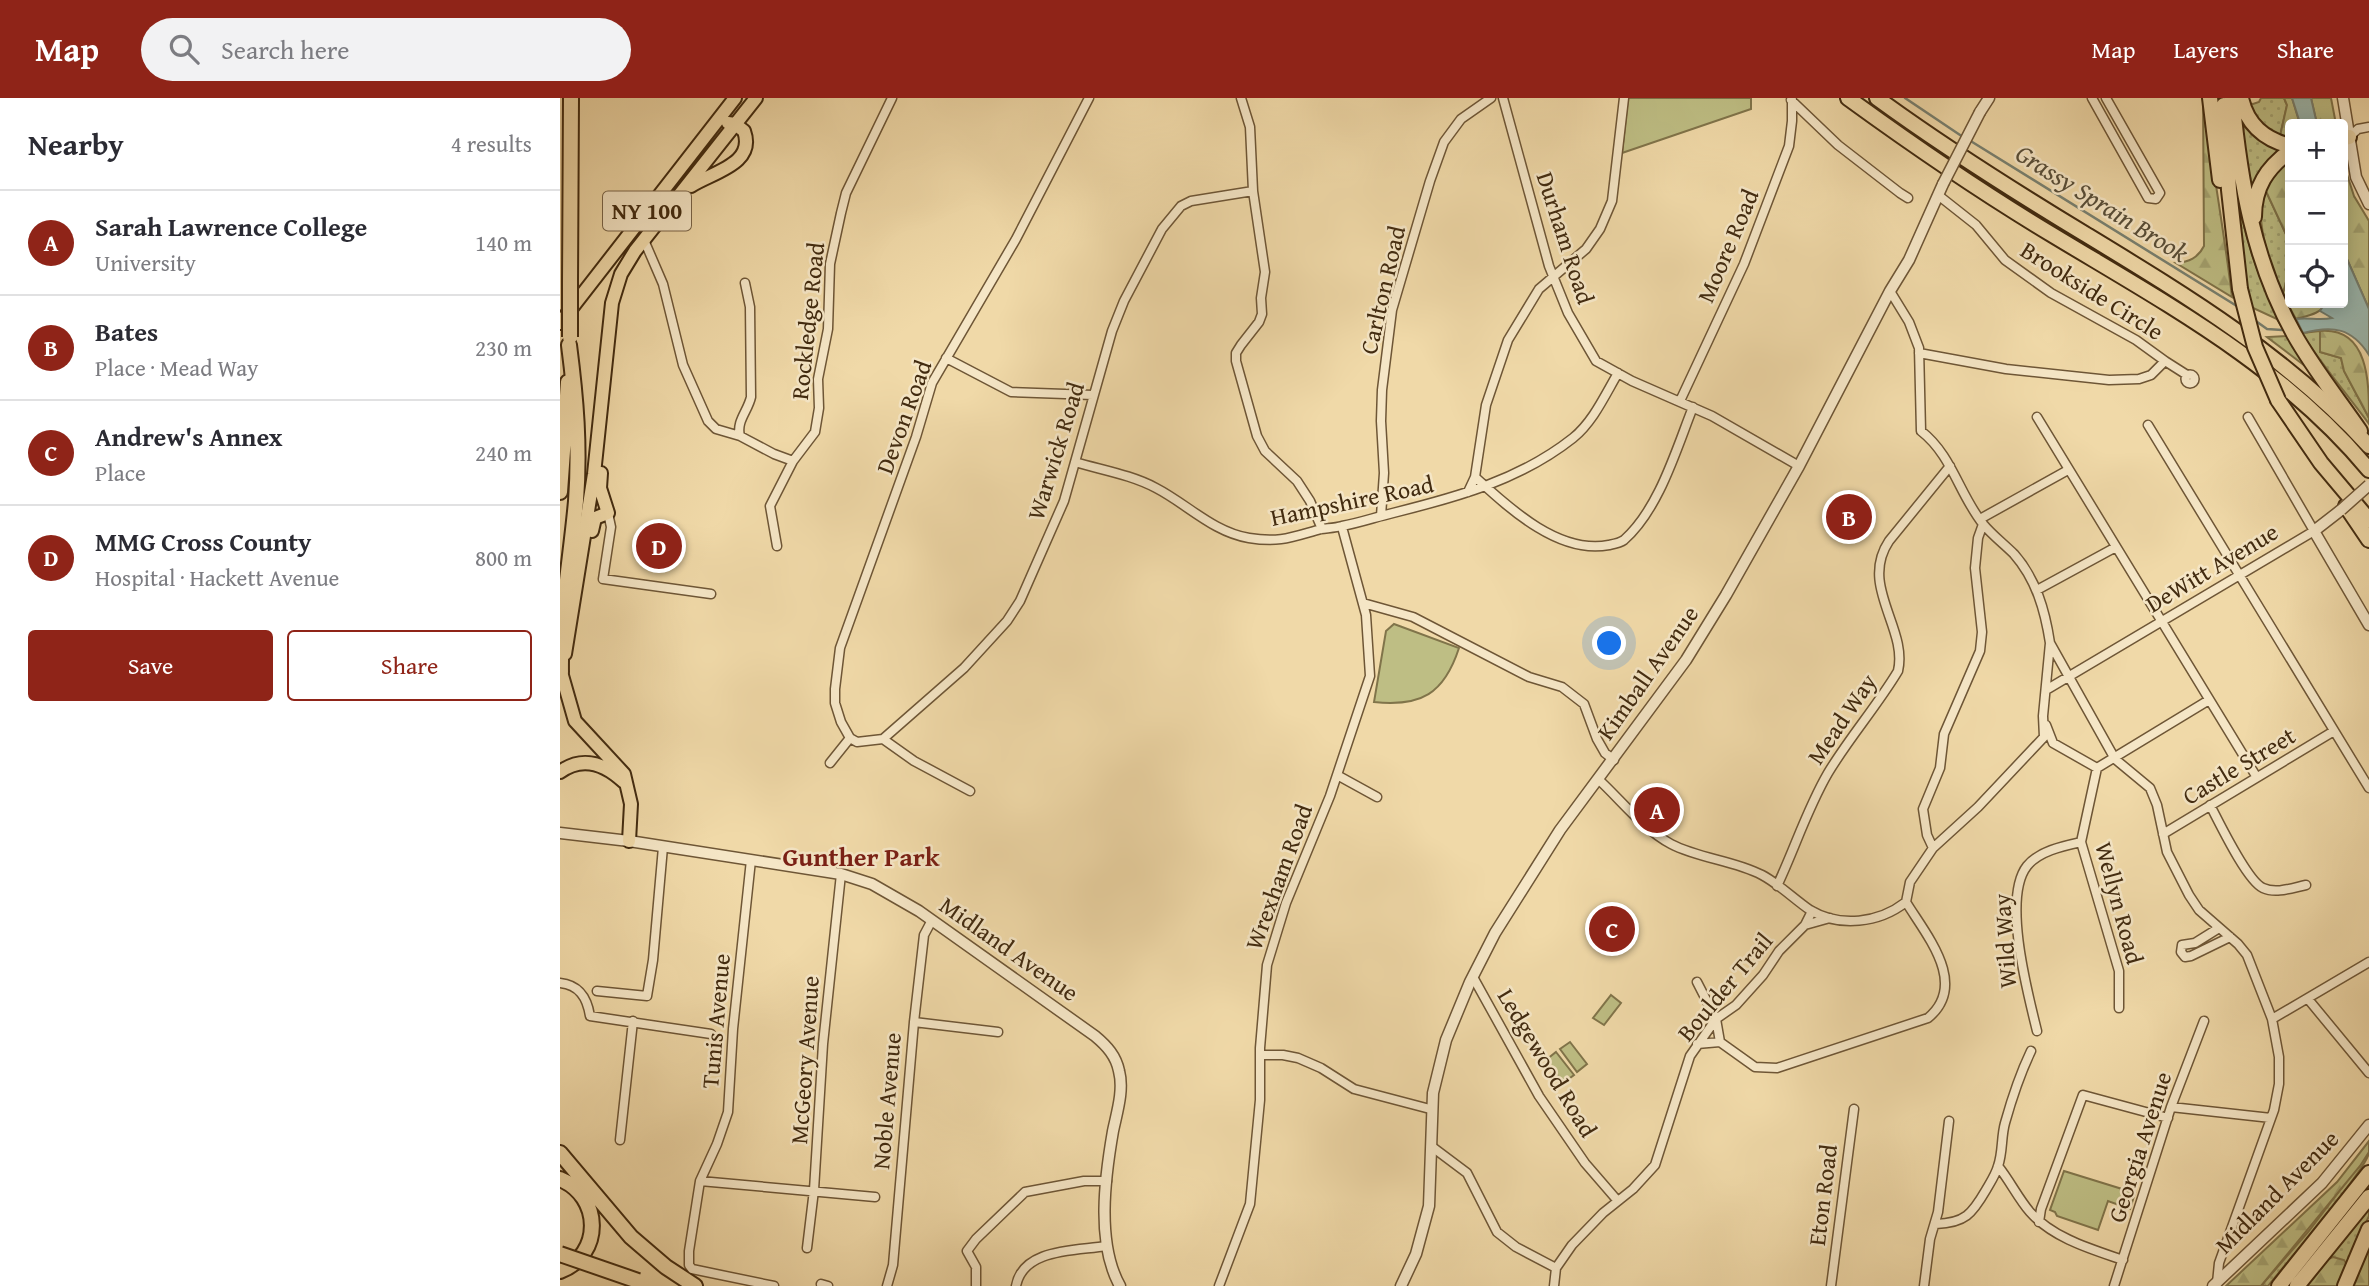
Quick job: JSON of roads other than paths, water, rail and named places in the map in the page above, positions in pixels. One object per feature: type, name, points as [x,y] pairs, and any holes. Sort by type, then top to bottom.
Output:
[{"type":"highway","points":[[560,492],[570,341],[571,98]]},
{"type":"highway","points":[[1848,98],[1979,189],[2248,356],[2315,412],[2369,470]]},
{"type":"highway","points":[[1877,98],[1979,169],[2239,331],[2306,384],[2369,445]]},
{"type":"highway","points":[[2210,98],[2217,164],[2235,252]]},
{"type":"highway","points":[[2224,98],[2235,252],[2240,289],[2255,347],[2278,400],[2369,540]]},
{"type":"highway","points":[[2232,98],[2242,184],[2255,239],[2275,295],[2295,335],[2369,445]]},
{"type":"highway","points":[[2241,98],[2244,111],[2255,128],[2266,137],[2285,146]]},
{"type":"highway","points":[[2255,239],[2254,209],[2258,188],[2274,163],[2285,153]]},
{"type":"highway","points":[[561,673],[560,642],[578,461],[578,411],[570,341]]},
{"type":"highway","points":[[2312,451],[2369,520]]},
{"type":"highway","points":[[560,1153],[632,1237],[657,1260],[695,1286]]},
{"type":"highway","points":[[2280,1285],[2369,1173]]},
{"type":"highway","points":[[560,1179],[584,1196],[591,1209],[593,1224],[591,1238],[581,1258],[560,1271]]},
{"type":"highway","points":[[2297,1286],[2369,1197]]},
{"type":"highway","points":[[2345,1286],[2369,1229]]},
{"type":"highway","points":[[560,1254],[644,1284]]},
{"type":"main road","points":[[727,101],[753,102]]},
{"type":"main road","name":"NY 100","points":[[560,323],[712,127],[727,101]]},
{"type":"main road","name":"NY 100","points":[[560,678],[593,481],[610,316],[616,287],[627,262],[753,102]]},
{"type":"main road","points":[[680,195],[743,156],[747,147],[744,131],[735,124],[723,123],[712,127]]},
{"type":"main road","points":[[579,574],[595,518],[608,513],[600,488],[604,440],[601,402]]},
{"type":"main road","points":[[561,673],[575,721],[621,769],[632,810],[629,841]]},
{"type":"main road","points":[[560,772],[579,763],[598,763],[615,773],[627,785]]},
{"type":"street","name":"Rockledge Road","points":[[777,546],[770,506],[793,461],[815,432],[819,408],[818,379],[828,328],[830,264],[846,192],[892,98]]},
{"type":"street","name":"Devon Road","points":[[850,738],[835,703],[835,677],[841,648],[916,437],[932,383],[1016,239],[1089,98]]},
{"type":"street","points":[[1241,98],[1250,127],[1254,191],[1265,272],[1262,314],[1236,353],[1236,361],[1257,436],[1265,451],[1297,481],[1310,501],[1322,529]]},
{"type":"street","points":[[1491,98],[1504,100]]},
{"type":"street","name":"Carlton Road","points":[[1381,516],[1384,473],[1382,390],[1392,310],[1444,142],[1461,119],[1491,98]]},
{"type":"street","points":[[1468,492],[1475,477],[1481,429],[1496,370],[1508,340],[1539,289],[1586,249],[1600,229],[1612,201],[1624,98]]},
{"type":"street","name":"Kimball Avenue","points":[[1401,1286],[1416,1254],[1429,1206],[1430,1109],[1446,1040],[1473,977],[1495,933],[1537,866],[1686,660],[1726,595],[1799,466],[1890,291],[1909,260],[1943,184],[1989,98]]},
{"type":"street","points":[[2092,98],[2148,198],[2156,199],[2160,193],[2106,98]]},
{"type":"street","points":[[2343,98],[2345,119]]},
{"type":"street","points":[[1790,99],[1838,145],[1899,194],[1908,198]]},
{"type":"street","name":"Moore Road","points":[[1680,401],[1744,264],[1789,146],[1792,121],[1790,99]]},
{"type":"street","name":"Durham Road","points":[[1504,100],[1553,276],[1568,313],[1596,361],[1618,373]]},
{"type":"street","points":[[2105,121],[2116,115]]},
{"type":"street","points":[[2348,137],[2369,127]]},
{"type":"street","points":[[2348,146],[2356,177],[2369,204]]},
{"type":"street","name":"Warwick Road","points":[[883,739],[964,668],[1007,621],[1020,601],[1055,526],[1112,331],[1124,301],[1162,229],[1181,206],[1191,201],[1254,191]]},
{"type":"street","name":"Brookside Circle","points":[[1938,195],[1976,225],[2005,260],[2051,293],[2136,340],[2187,374]]},
{"type":"street","points":[[644,240],[667,296],[677,349],[708,421],[716,429],[740,436],[793,461]]},
{"type":"street","points":[[740,436],[739,422],[751,397],[750,307],[745,284]]},
{"type":"street","points":[[1890,291],[1909,322],[1919,353],[1921,431],[1935,442],[1981,522],[2031,576],[2050,643],[2115,759],[2150,788],[2171,861],[2199,910],[2247,955],[2272,1019],[2279,1057],[2280,1084],[2272,1118],[2219,1263],[2215,1284]]},
{"type":"street","name":"Brookside Circle","points":[[1919,353],[2006,369],[2109,380],[2139,379],[2151,375],[2165,361]]},
{"type":"street","points":[[946,358],[1011,392],[1093,396]]},
{"type":"street","points":[[1618,373],[1712,415],[1799,466]]},
{"type":"street","name":"Hampshire Road","points":[[1075,462],[1152,486],[1176,499],[1202,519],[1247,538],[1272,541],[1291,539],[1485,487],[1530,466],[1585,427],[1618,373]]},
{"type":"street","points":[[1475,477],[1517,515],[1574,544],[1596,547],[1622,542],[1658,492],[1693,407]]},
{"type":"street","points":[[2037,417],[2256,776]]},
{"type":"street","points":[[2248,417],[2369,625]]},
{"type":"street","points":[[2148,425],[2369,788]]},
{"type":"street","name":"Mead Way","points":[[1777,886],[1796,847],[1813,799],[1829,771],[1898,671],[1899,653],[1880,589],[1881,561],[1889,541],[1950,466]]},
{"type":"street","points":[[1933,848],[1927,835],[1923,809],[1940,768],[1944,734],[1980,651],[1982,632],[1975,568],[1981,522],[2068,470]]},
{"type":"street","name":"DeWitt Avenue","points":[[2046,690],[2314,531],[2369,485]]},
{"type":"street","points":[[608,513],[611,527],[603,579],[711,594]]},
{"type":"street","name":"Wrexham Road","points":[[1219,1286],[1250,1204],[1260,1100],[1260,1055],[1267,965],[1273,942],[1337,775],[1370,676],[1363,603],[1342,527]]},
{"type":"street","points":[[2037,590],[2116,547]]},
{"type":"street","points":[[1363,603],[1413,617],[1529,677],[1562,687],[1584,704],[1597,739],[1605,753],[1614,760]]},
{"type":"street","points":[[1697,1044],[1720,1042],[1755,1067],[1777,1069],[1928,1018],[1933,1014],[1944,994],[1945,977],[1941,962],[1906,902],[1910,882],[1933,848],[1979,807],[2044,737],[2043,716],[2050,643]]},
{"type":"street","points":[[2043,716],[2053,743],[2097,768],[2209,700]]},
{"type":"street","name":"Castle Street","points":[[2163,834],[2334,731]]},
{"type":"street","points":[[830,763],[850,738],[857,742],[883,739],[915,761],[970,791]]},
{"type":"street","name":"Wellyn Road","points":[[2097,768],[2081,842],[2119,971],[2119,1008]]},
{"type":"street","points":[[1337,775],[1377,797]]},
{"type":"street","points":[[1598,779],[1668,843],[1763,876],[1812,911]]},
{"type":"street","points":[[2210,805],[2246,869],[2259,885],[2277,890],[2306,885]]},
{"type":"street","name":"Midland Avenue","points":[[560,833],[841,874],[882,888],[1089,1031],[1114,1056],[1120,1076],[1107,1181],[1106,1246],[1112,1271],[1120,1286]]},
{"type":"street","name":"Wild Way","points":[[2037,1031],[2022,966],[2016,905],[2018,886],[2027,866],[2036,858],[2081,842]]},
{"type":"street","points":[[597,991],[646,996],[653,960],[663,847]]},
{"type":"street","name":"Tunis Avenue","points":[[751,860],[727,1112],[717,1144],[700,1181],[689,1265],[692,1269],[774,1286]]},
{"type":"street","name":"McGeory Avenue","points":[[807,1248],[814,1190],[823,1044],[841,874]]},
{"type":"street","name":"Boulder Trail","points":[[1556,1268],[1572,1245],[1655,1165],[1690,1056],[1697,1044],[1716,1019],[1736,1005],[1763,975],[1779,951],[1805,925],[1812,911],[1829,918],[1866,920],[1894,912],[1906,902]]},
{"type":"street","name":"Boulder Trail","points":[[1805,925],[1829,918]]},
{"type":"street","name":"Noble Avenue","points":[[887,1286],[893,1265],[924,935],[932,920]]},
{"type":"street","points":[[2220,928],[2195,943],[2182,945],[2181,952],[2185,957],[2191,956],[2230,937]]},
{"type":"street","points":[[2272,1019],[2369,962]]},
{"type":"street","name":"Ledgewood Road","points":[[1473,977],[1539,1096],[1585,1163],[1617,1200]]},
{"type":"street","points":[[1697,982],[1716,1019],[1720,1042]]},
{"type":"street","points":[[560,983],[572,985],[581,992],[590,1016],[712,1034]]},
{"type":"street","points":[[2308,999],[2369,1073]]},
{"type":"street","points":[[621,1140],[633,1021]]},
{"type":"street","name":"Georgia Avenue","points":[[2114,1286],[2171,1107],[2204,1021]]},
{"type":"street","points":[[914,1022],[998,1032]]},
{"type":"street","points":[[1936,1224],[1947,1224],[1966,1217],[1975,1209],[1998,1166],[2011,1100],[2031,1051]]},
{"type":"street","points":[[1260,1055],[1298,1058],[1354,1088],[1430,1109]]},
{"type":"street","points":[[2039,1222],[2041,1209],[2083,1094],[2168,1118]]},
{"type":"street","points":[[2171,1107],[2272,1118]]},
{"type":"street","name":"Eton Road","points":[[1831,1286],[1854,1109]]},
{"type":"street","points":[[1924,1286],[1930,1239],[1936,1224],[1949,1121]]},
{"type":"street","name":"Midland Avenue","points":[[2215,1284],[2322,1183],[2369,1125]]},
{"type":"street","points":[[1431,1146],[1466,1173],[1497,1232],[1516,1247],[1556,1268],[1554,1286]]},
{"type":"street","points":[[1998,1166],[2039,1222],[2076,1243],[2123,1260]]},
{"type":"street","points":[[700,1181],[876,1197]]},
{"type":"street","points":[[976,1286],[976,1267],[967,1251],[976,1239],[1026,1192],[1084,1181],[1107,1181]]},
{"type":"street","points":[[1016,1286],[1024,1268],[1034,1259],[1106,1246]]},
{"type":"water","points":[[2292,98],[2311,98],[2316,119],[2299,119]]},
{"type":"water","points":[[2348,261],[2369,309],[2369,355],[2356,339],[2341,331],[2324,329],[2303,333],[2296,319],[2332,318],[2320,311],[2322,308],[2348,308]]},
{"type":"waterway","name":"Grassy Sprain Brook","points":[[1905,98],[1963,137]]},
{"type":"waterway","name":"Grassy Sprain Brook","points":[[1969,140],[2240,308]]},
{"type":"waterway","name":"Grassy Sprain Brook","points":[[2253,319],[2267,329],[2282,330]]},
{"type":"place","name":"Bates","points":[[1849,517]]},
{"type":"place","name":"MMG Cross County","points":[[659,546]]},
{"type":"place","name":"Sarah Lawrence College","points":[[1657,810]]},
{"type":"place","name":"Andrew's Annex","points":[[1612,929]]},
{"type":"district","name":"Gunther Park","points":[[861,857]]}]
